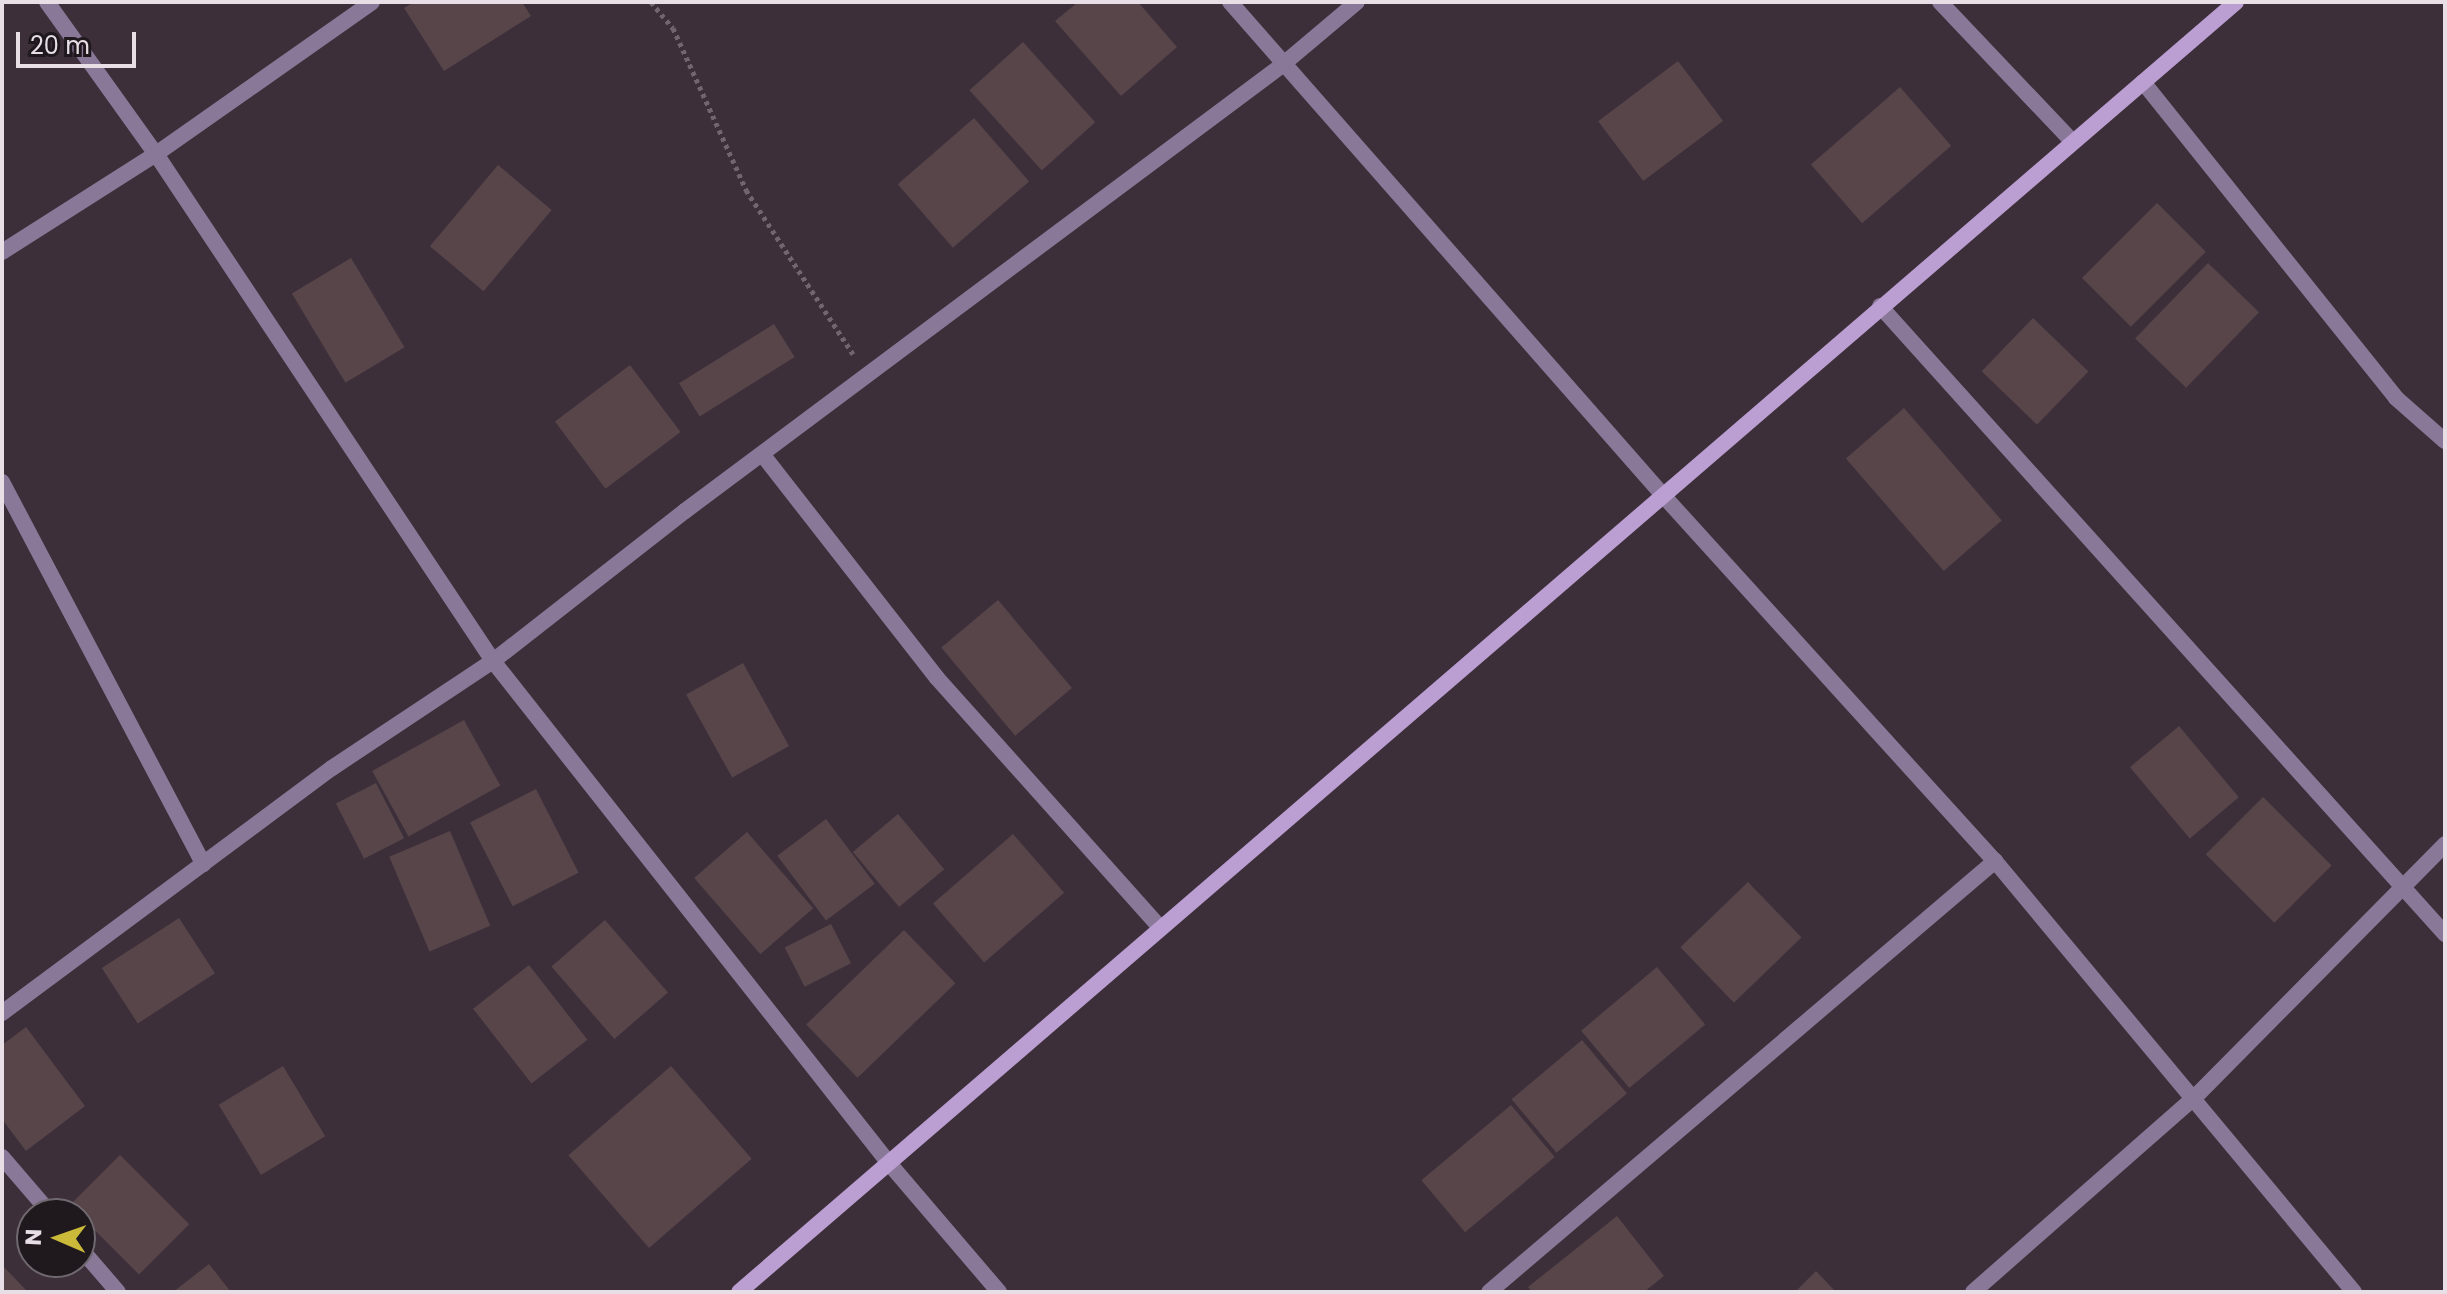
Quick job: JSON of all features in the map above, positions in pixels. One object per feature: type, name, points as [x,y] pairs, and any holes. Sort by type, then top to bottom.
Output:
[{"type":"main road","points":[[739,1292],[1661,493],[2236,2]]},
{"type":"street","points":[[47,2],[156,154],[493,661],[888,1162],[999,1292]]},
{"type":"street","points":[[2,252],[156,154],[372,2]]},
{"type":"street","points":[[1230,2],[1281,66],[1661,493],[1995,861],[2195,1097],[2354,1292]]},
{"type":"street","points":[[2,1013],[332,768],[493,661],[762,454],[1281,66],[1357,2]]},
{"type":"street","points":[[1940,2],[2073,142]]},
{"type":"street","points":[[2143,82],[2396,398],[2445,441]]},
{"type":"street","points":[[1880,306],[2445,934]]},
{"type":"street","points":[[762,454],[937,678],[1160,927]]},
{"type":"street","points":[[2,482],[203,864]]},
{"type":"street","points":[[1973,1292],[2195,1097],[2445,844]]},
{"type":"street","points":[[1489,1292],[1674,1129],[1842,994],[1995,861]]},
{"type":"street","points":[[2,1157],[37,1198]]},
{"type":"street","points":[[96,1267],[118,1292]]},
{"type":"path","points":[[651,2],[673,28],[746,190],[867,375]]},
{"type":"building","points":[[414,2],[522,2],[531,16],[444,71],[404,8]]},
{"type":"building","points":[[1078,2],[1138,2],[1177,47],[1121,96],[1055,21]]},
{"type":"building","points":[[1023,42],[1095,122],[1042,170],[969,90]]},
{"type":"building","points":[[1678,61],[1723,121],[1643,181],[1598,121]]},
{"type":"building","points":[[1900,87],[1951,146],[1862,223],[1811,164]]},
{"type":"building","points":[[974,118],[1029,181],[953,248],[898,184]]},
{"type":"building","points":[[498,165],[552,210],[483,291],[430,246]]},
{"type":"building","points":[[2157,203],[2206,252],[2131,327],[2082,278]]},
{"type":"building","points":[[351,258],[405,347],[345,383],[292,294]]},
{"type":"building","points":[[2208,263],[2259,312],[2186,388],[2135,339]]},
{"type":"building","points":[[2033,318],[2088,371],[2037,425],[1982,371]]},
{"type":"building","points":[[774,324],[795,357],[700,416],[679,383]]},
{"type":"building","points":[[630,365],[681,432],[605,489],[555,422]]},
{"type":"building","points":[[1904,408],[2002,520],[1944,571],[1846,459]]},
{"type":"building","points":[[998,600],[1072,688],[1015,736],[941,648]]},
{"type":"building","points":[[743,663],[789,746],[732,778],[686,695]]},
{"type":"building","points":[[464,720],[500,786],[409,837],[372,771]]},
{"type":"building","points":[[2179,726],[2239,797],[2190,838],[2130,767]]},
{"type":"building","points":[[376,783],[404,838],[364,859],[336,803]]},
{"type":"building","points":[[536,789],[579,873],[513,906],[470,823]]},
{"type":"building","points":[[2263,797],[2332,866],[2274,923],[2206,854]]},
{"type":"building","points":[[898,814],[944,869],[899,907],[853,852]]},
{"type":"building","points":[[826,819],[875,884],[826,920],[777,856]]},
{"type":"building","points":[[450,831],[490,926],[429,952],[389,857]]},
{"type":"building","points":[[747,832],[813,908],[760,954],[694,878]]},
{"type":"building","points":[[1013,834],[1064,893],[984,962],[933,904]]},
{"type":"building","points":[[1748,882],[1801,937],[1734,1003],[1680,947]]},
{"type":"building","points":[[179,918],[215,973],[138,1023],[102,968]]},
{"type":"building","points":[[605,920],[668,992],[614,1039],[551,967]]},
{"type":"building","points":[[831,924],[851,963],[805,987],[785,948]]},
{"type":"building","points":[[904,930],[955,983],[858,1078],[806,1024]]},
{"type":"building","points":[[529,965],[587,1040],[532,1084],[473,1009]]},
{"type":"building","points":[[1657,967],[1705,1024],[1629,1088],[1581,1031]]},
{"type":"building","points":[[26,1027],[85,1106],[26,1151],[2,1119],[2,1045]]},
{"type":"building","points":[[1582,1040],[1627,1094],[1557,1153],[1512,1099]]},
{"type":"building","points":[[283,1066],[325,1136],[261,1175],[219,1105]]},
{"type":"building","points":[[671,1066],[752,1159],[649,1248],[568,1155]]},
{"type":"building","points":[[1511,1105],[1555,1157],[1465,1232],[1421,1180]]},
{"type":"building","points":[[120,1155],[189,1224],[139,1275],[96,1231],[96,1198],[77,1198]]},
{"type":"building","points":[[1617,1216],[1664,1276],[1644,1292],[1532,1292],[1528,1287]]},
{"type":"building","points":[[209,1264],[231,1292],[173,1292]]},
{"type":"building","points":[[2,1265],[28,1292],[2,1292]]},
{"type":"building","points":[[1816,1271],[1836,1292],[1795,1292]]}]
